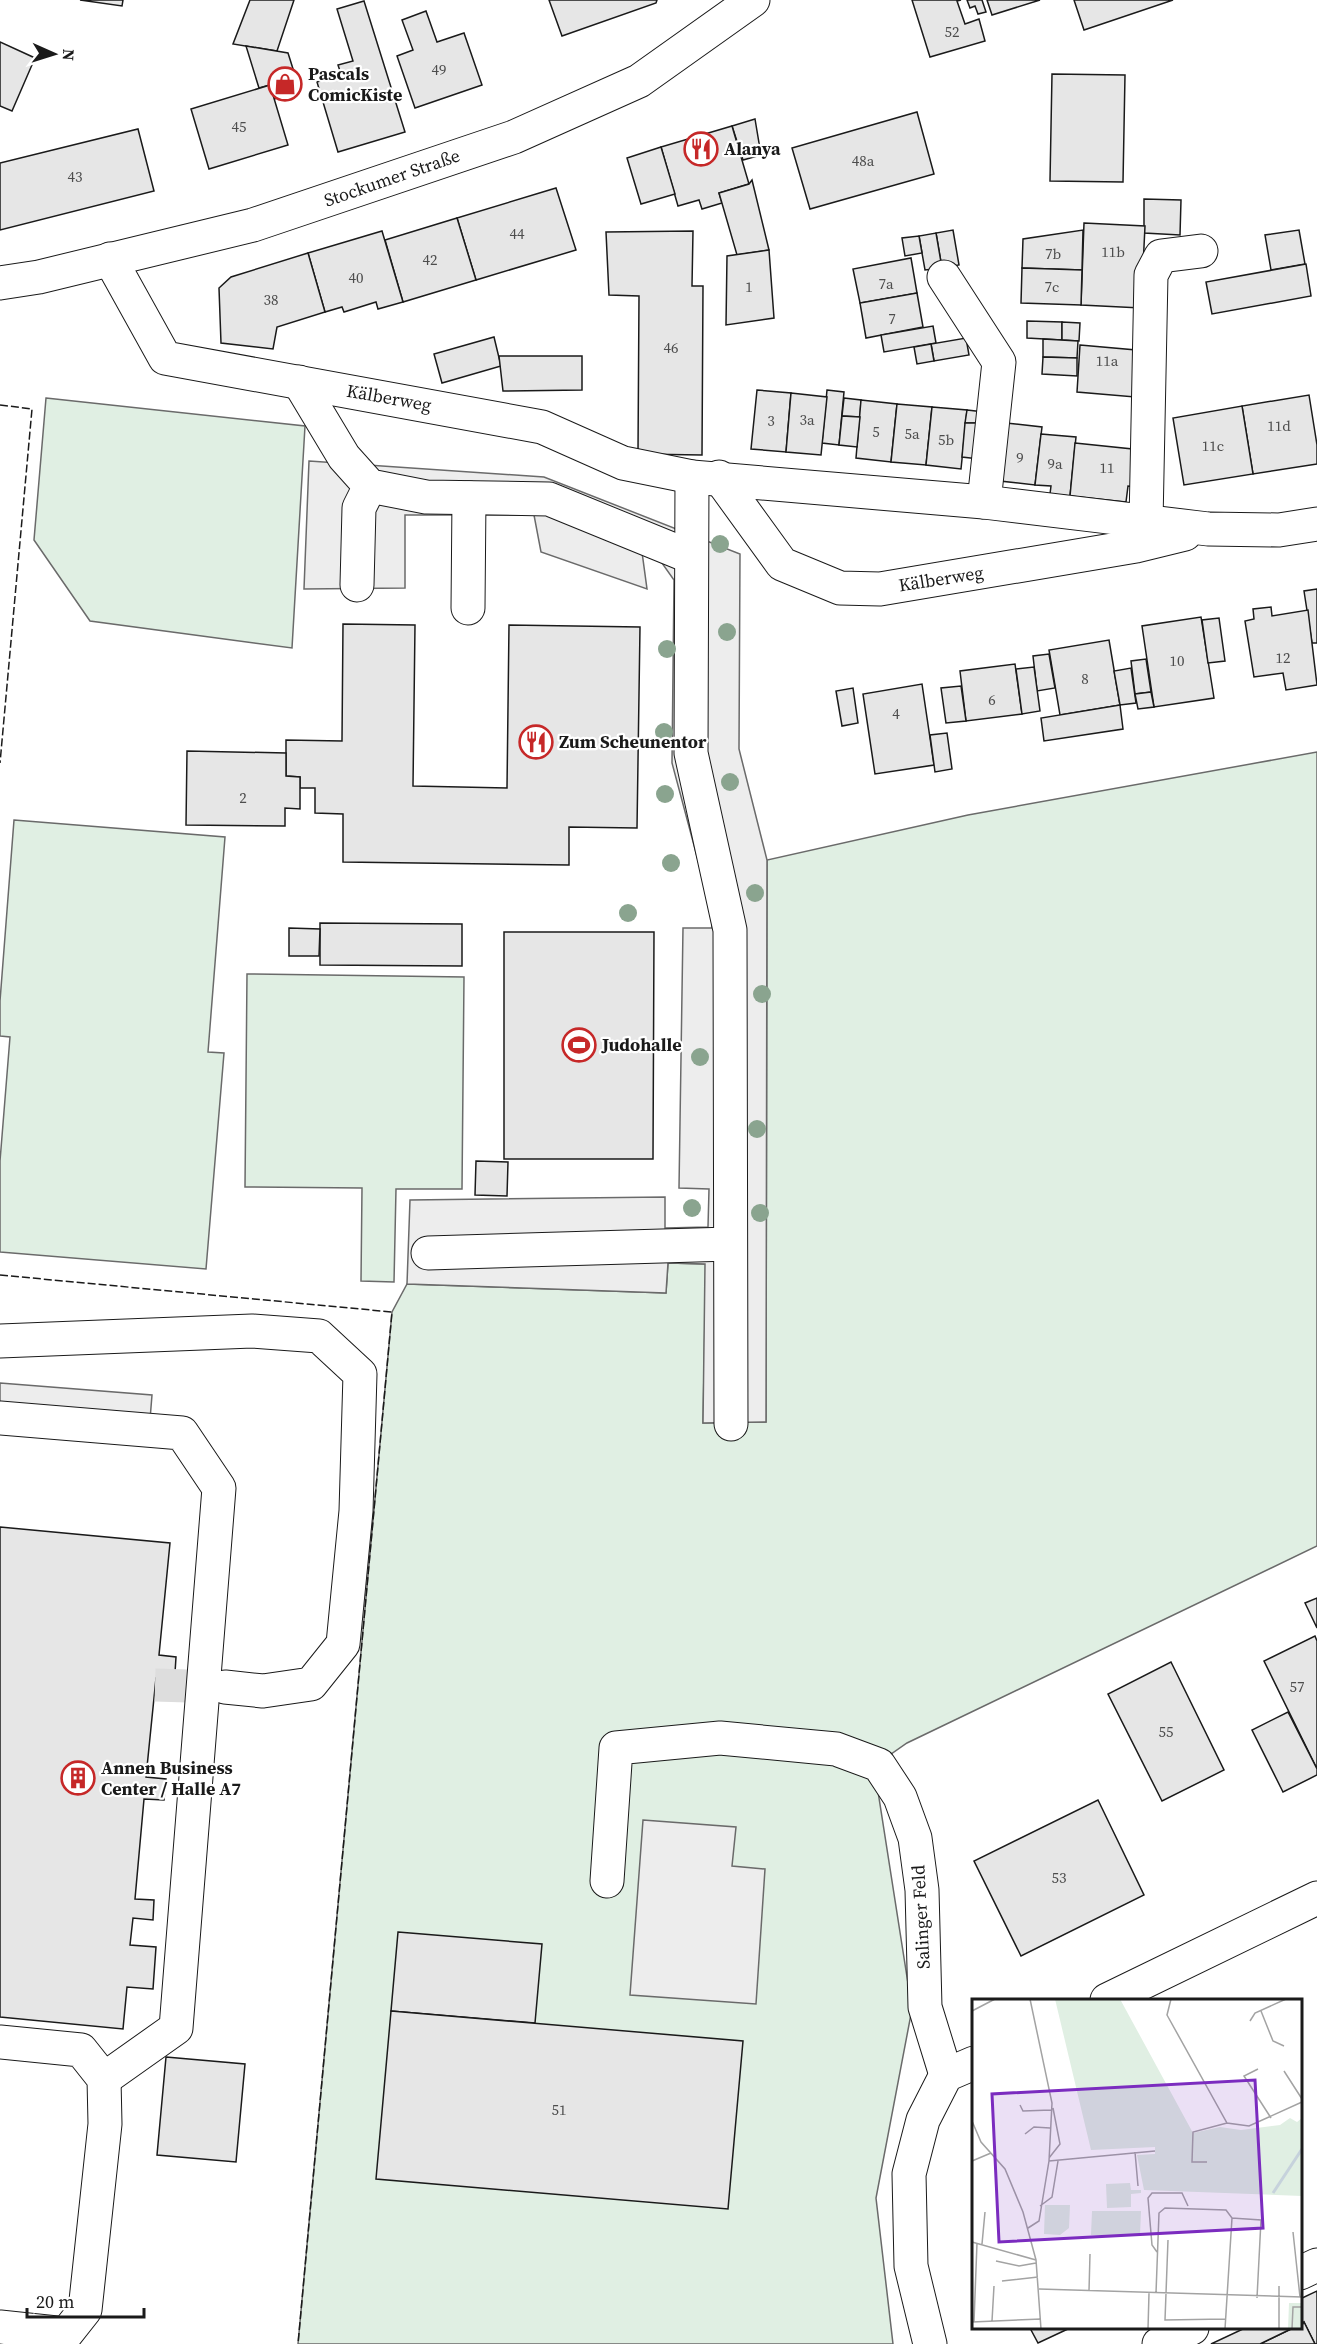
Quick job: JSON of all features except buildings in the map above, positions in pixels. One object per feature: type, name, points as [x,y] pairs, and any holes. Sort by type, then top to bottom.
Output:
[{"type":"street","name":"Stockumer Straße","points":[[0,283],[39,277],[253,225],[514,136],[639,81],[753,0]]},
{"type":"street","points":[[1146,522],[1151,275],[1161,256],[1201,251]]},
{"type":"street","name":"Kälberweg","points":[[110,259],[165,358],[542,427],[623,463],[705,477],[984,502],[1208,529],[1278,530],[1317,524]]},
{"type":"street","points":[[944,278],[999,362],[984,502]]},
{"type":"street","points":[[299,382],[344,457],[370,486],[426,497],[549,499],[691,557]]},
{"type":"street","name":"Kälberweg","points":[[705,477],[782,564],[840,588],[880,589],[1136,546],[1208,529]]},
{"type":"street","points":[[705,477],[691,557],[691,753],[730,930],[731,1424]]},
{"type":"street","points":[[357,585],[359,508],[370,486]]},
{"type":"street","points":[[468,608],[469,498]]},
{"type":"street","points":[[428,1253],[730,1244]]},
{"type":"street","points":[[0,1341],[252,1331],[319,1336],[360,1374],[356,1511],[343,1644],[311,1684],[263,1691],[225,1687]]},
{"type":"street","points":[[0,1418],[182,1433],[219,1488],[176,2028],[105,2079]]},
{"type":"street","name":"Salinger Feld","points":[[607,1881],[616,1748],[720,1738],[836,1749],[879,1765],[900,1797],[915,1838],[922,1890],[926,2007],[960,2069],[923,2120],[909,2174],[911,2266],[930,2344]]},
{"type":"street","points":[[1111,1999],[1317,1898]]},
{"type":"street","points":[[0,2042],[81,2050],[105,2079],[105,2124],[85,2310],[68,2339],[0,2327]]},
{"type":"street","points":[[1302,2272],[1317,2265]]},
{"type":"street","points":[[1159,2344],[1190,2329]]},
{"type":"green space","points":[[46,398],[305,426],[292,648],[90,621],[34,540]]},
{"type":"green space","points":[[1317,752],[1317,1546],[907,1743],[874,1766],[912,2009],[876,2198],[893,2344],[298,2344],[392,1312],[407,1284],[666,1293],[668,1263],[706,1264],[703,1423],[766,1422],[767,860],[968,815]]},
{"type":"green space","points":[[14,820],[225,837],[208,1052],[224,1053],[206,1269],[0,1252],[0,1161],[10,1037],[0,1036],[0,1001]]},
{"type":"green space","points":[[247,974],[464,977],[462,1189],[396,1189],[394,1282],[361,1281],[362,1188],[245,1187]]},
{"type":"shaded area","points":[[309,461],[544,477],[740,554],[739,749],[767,860],[766,1422],[703,1423],[705,1264],[668,1263],[666,1293],[407,1284],[410,1200],[665,1197],[665,1228],[708,1227],[709,1189],[679,1188],[683,928],[712,928],[711,909],[672,763],[674,580],[662,563],[642,552],[647,589],[541,552],[534,515],[405,515],[405,588],[304,589]]},
{"type":"shaded area","points":[[0,1383],[152,1395],[149,1432],[0,1419]]},
{"type":"shaded area","points":[[643,1820],[736,1827],[732,1866],[765,1869],[756,2004],[630,1995]]},
{"type":"tunnel","points":[[155,1685],[225,1687]]},
{"type":"fence","points":[[0,405],[32,409],[0,763]]},
{"type":"fence","points":[[0,1275],[392,1312],[298,2344]]},
{"type":"place","name":"Pascals ComicKiste","points":[[285,84]]},
{"type":"place","name":"Alanya","points":[[701,149]]},
{"type":"place","name":"Zum Scheunentor","points":[[536,742]]},
{"type":"place","name":"Judohalle","points":[[579,1045]]},
{"type":"place","name":"Annen Business Center / Halle A7","points":[[78,1778]]}]
